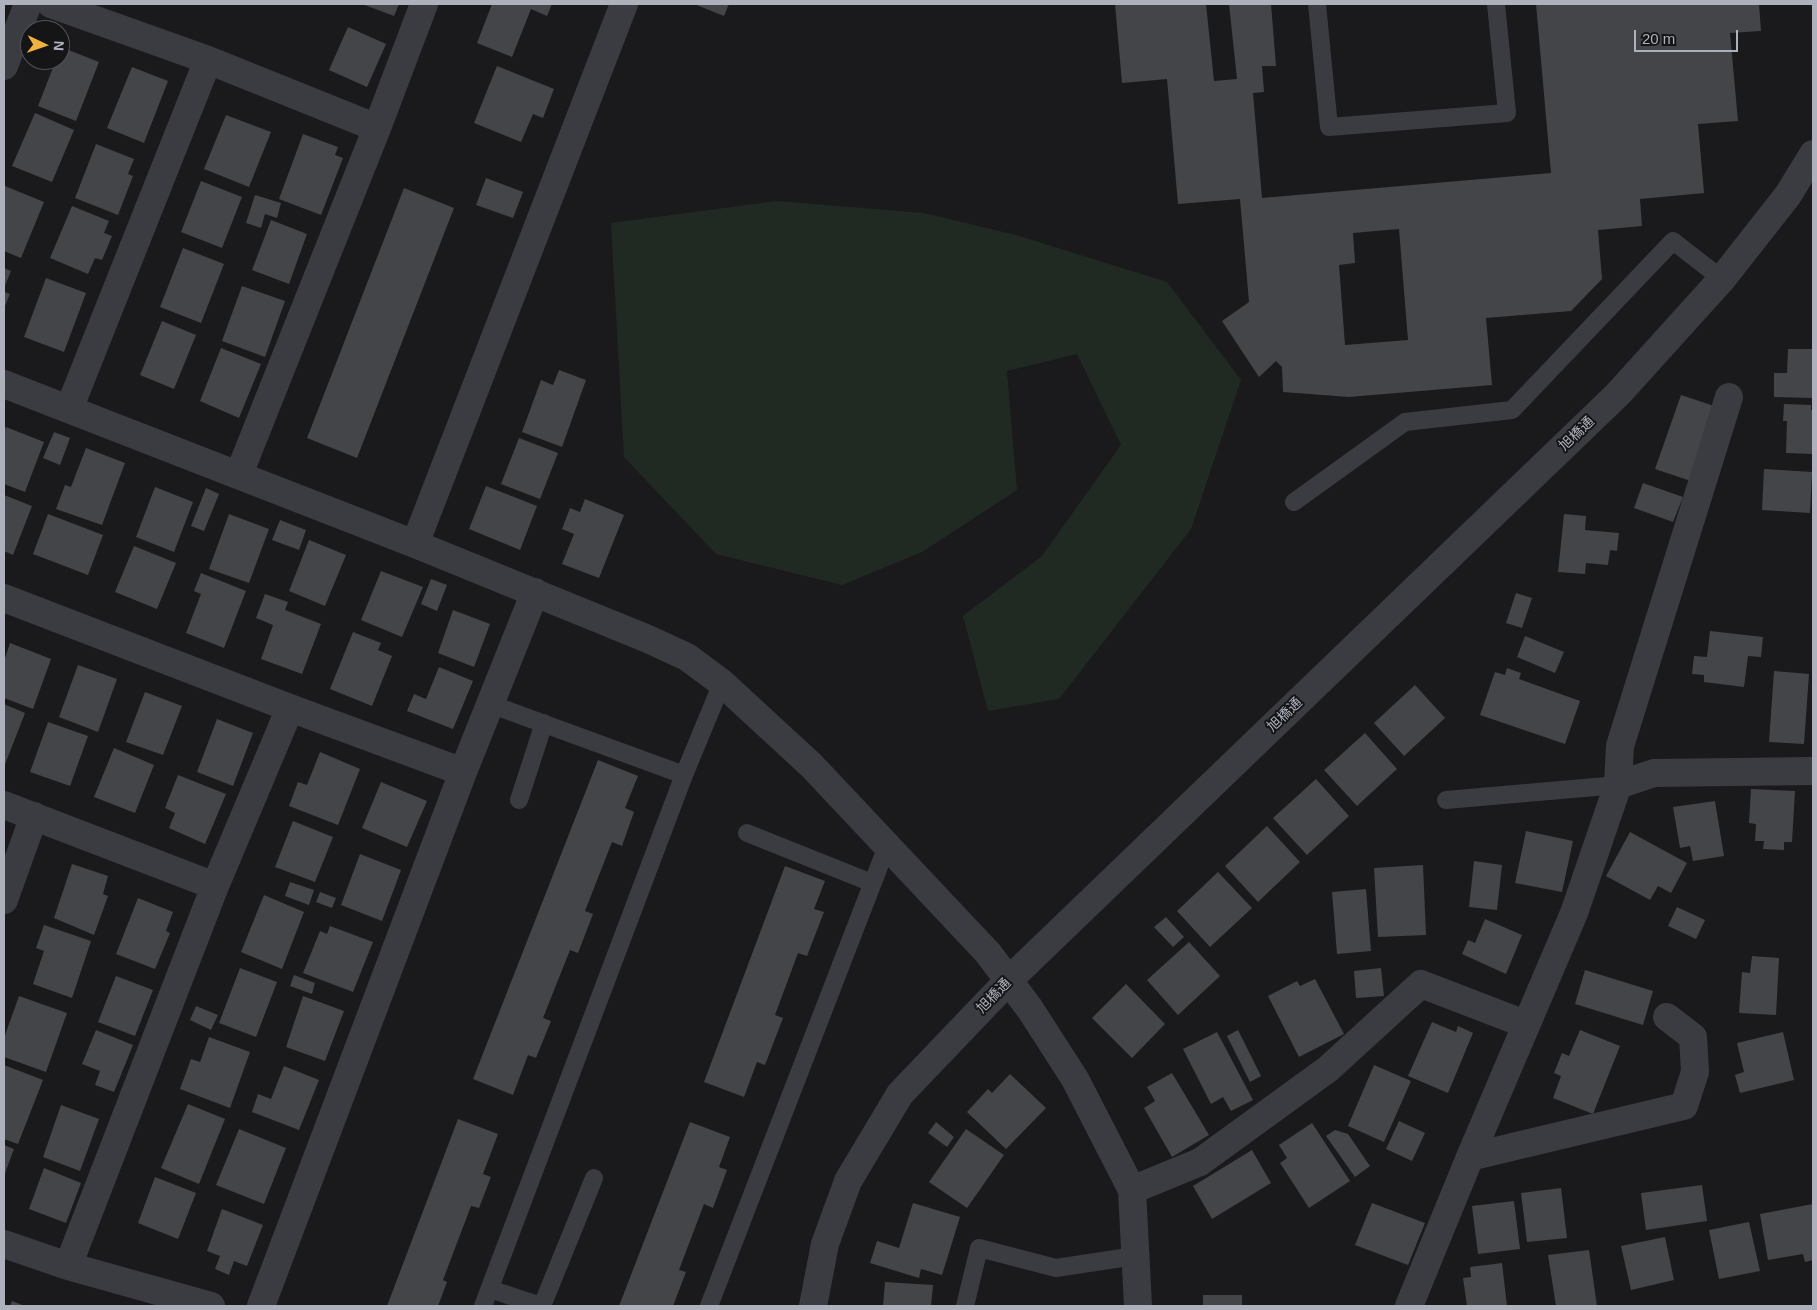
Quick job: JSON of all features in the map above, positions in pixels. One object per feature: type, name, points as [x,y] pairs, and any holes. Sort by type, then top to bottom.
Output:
[{"type":"street","points":[[4,66],[28,4]]},
{"type":"street","points":[[51,4],[208,60],[377,128]]},
{"type":"street","points":[[239,474],[377,128],[424,4]]},
{"type":"street","points":[[415,544],[624,4]]},
{"type":"street","points":[[68,409],[208,60]]},
{"type":"street","name":"旭橋通","points":[[813,1306],[825,1244],[848,1181],[900,1094],[1009,980],[1618,394],[1722,279],[1788,195],[1813,154]]},
{"type":"street","points":[[4,384],[239,474],[648,639],[686,657],[722,684],[812,766],[988,953],[1030,1009],[1076,1079],[1132,1190],[1138,1306]]},
{"type":"street","points":[[1409,1306],[1525,1024],[1574,914],[1618,785],[1620,746],[1729,397]]},
{"type":"street","points":[[261,1306],[463,772],[535,592]]},
{"type":"street","points":[[4,598],[463,772]]},
{"type":"street","points":[[68,1266],[216,886],[290,708]]},
{"type":"street","points":[[1618,785],[1654,773],[1813,771]]},
{"type":"street","points":[[4,805],[216,886]]},
{"type":"street","points":[[4,900],[34,816]]},
{"type":"street","points":[[1132,1190],[1200,1162],[1328,1069],[1421,984],[1525,1024]]},
{"type":"street","points":[[1470,1157],[1684,1106],[1695,1072],[1693,1037],[1667,1017]]},
{"type":"street","points":[[4,1244],[68,1266],[211,1306]]},
{"type":"lane","points":[[1317,4],[1329,126],[1507,113],[1496,4]]},
{"type":"lane","points":[[1294,502],[1405,422],[1512,410],[1673,241],[1722,279]]},
{"type":"lane","points":[[483,1306],[684,775],[722,684]]},
{"type":"lane","points":[[490,704],[684,775]]},
{"type":"lane","points":[[519,800],[544,723]]},
{"type":"lane","points":[[1446,800],[1618,785]]},
{"type":"lane","points":[[747,833],[872,884]]},
{"type":"lane","points":[[710,1306],[887,846]]},
{"type":"lane","points":[[490,1288],[542,1306],[594,1178]]},
{"type":"lane","points":[[965,1306],[979,1248],[1056,1268],[1135,1256]]},
{"type":"shaded area","points":[[777,201],[924,213],[1016,235],[1167,282],[1241,380],[1191,529],[1059,699],[988,711],[963,616],[1042,556],[1121,445],[1077,354],[1007,371],[1017,490],[922,552],[842,585],[716,554],[624,457],[611,223]]},
{"type":"building","points":[[362,4],[399,4],[394,16]]},
{"type":"building","points":[[492,4],[552,4],[547,16],[531,9],[512,57],[477,43]]},
{"type":"building","points":[[694,4],[729,4],[724,16]]},
{"type":"building","points":[[1115,4],[1206,4],[1214,81],[1237,79],[1229,4],[1271,4],[1276,66],[1262,66],[1264,92],[1253,93],[1262,198],[1551,173],[1536,4],[1759,4],[1761,31],[1730,33],[1738,121],[1698,124],[1704,193],[1640,199],[1642,226],[1598,230],[1602,279],[1571,311],[1486,318],[1492,385],[1349,397],[1283,392],[1282,367],[1276,361],[1259,377],[1222,321],[1249,302],[1240,199],[1178,204],[1167,79],[1122,83]],"holes":[[[1399,229],[1408,340],[1345,345],[1339,265],[1355,263],[1353,233]]]},
{"type":"building","points":[[348,27],[386,44],[367,87],[329,70]]},
{"type":"building","points":[[70,51],[99,62],[76,121],[38,106],[52,70],[70,70]]},
{"type":"building","points":[[497,66],[554,89],[543,118],[533,114],[521,142],[474,123]]},
{"type":"building","points":[[132,67],[168,81],[144,143],[107,128]]},
{"type":"building","points":[[35,113],[74,130],[52,182],[12,166]]},
{"type":"building","points":[[226,115],[271,132],[249,187],[204,169]]},
{"type":"building","points":[[303,134],[338,147],[335,155],[343,158],[321,215],[279,199]]},
{"type":"building","points":[[96,144],[134,159],[128,174],[133,176],[118,215],[75,198]]},
{"type":"building","points":[[486,178],[523,192],[513,218],[476,205]]},
{"type":"building","points":[[201,181],[242,197],[222,248],[181,232]]},
{"type":"building","points":[[5,186],[44,202],[21,258],[4,251]]},
{"type":"building","points":[[404,188],[454,208],[357,458],[307,438]]},
{"type":"building","points":[[255,195],[281,203],[277,218],[265,214],[261,228],[246,223]]},
{"type":"building","points":[[72,206],[109,221],[104,233],[112,236],[102,260],[95,258],[88,274],[50,258]]},
{"type":"building","points":[[271,220],[307,234],[289,284],[252,270]]},
{"type":"building","points":[[183,248],[224,264],[201,323],[160,307]]},
{"type":"building","points":[[4,268],[11,271],[4,288]]},
{"type":"building","points":[[46,278],[86,293],[64,352],[24,337]]},
{"type":"building","points":[[242,286],[285,301],[265,357],[222,341]]},
{"type":"building","points":[[4,292],[10,294],[4,308]]},
{"type":"building","points":[[162,321],[196,335],[174,389],[140,375]]},
{"type":"building","points":[[221,348],[261,364],[239,418],[200,401]]},
{"type":"building","points":[[1788,349],[1813,349],[1813,398],[1774,397],[1774,373],[1787,373]]},
{"type":"building","points":[[559,370],[586,380],[562,447],[522,432],[541,380],[553,385]]},
{"type":"building","points":[[1681,395],[1717,407],[1691,481],[1655,469]]},
{"type":"building","points":[[1784,404],[1811,405],[1811,410],[1813,410],[1813,454],[1786,453],[1787,421],[1783,421]]},
{"type":"building","points":[[6,427],[44,442],[25,492],[4,484],[4,432]]},
{"type":"building","points":[[54,432],[70,438],[60,465],[43,458]]},
{"type":"building","points":[[519,438],[558,453],[540,499],[501,484]]},
{"type":"building","points":[[86,448],[125,463],[102,525],[56,509],[65,485],[71,487]]},
{"type":"building","points":[[1764,469],[1812,472],[1810,513],[1762,510]]},
{"type":"building","points":[[1643,483],[1683,497],[1673,522],[1634,508]]},
{"type":"building","points":[[486,486],[537,506],[520,550],[469,529]]},
{"type":"building","points":[[155,487],[193,502],[174,552],[136,537]]},
{"type":"building","points":[[206,488],[219,494],[204,531],[191,526]]},
{"type":"building","points":[[4,495],[32,506],[13,555],[4,551]]},
{"type":"building","points":[[585,499],[624,515],[599,578],[562,564],[574,534],[562,529],[570,508],[580,512]]},
{"type":"building","points":[[48,514],[103,535],[88,575],[33,554]]},
{"type":"building","points":[[229,514],[269,529],[249,583],[209,569]]},
{"type":"building","points":[[1564,514],[1586,516],[1585,530],[1619,533],[1617,551],[1610,550],[1608,565],[1586,563],[1585,574],[1558,572]]},
{"type":"building","points":[[280,520],[306,530],[299,550],[272,540]]},
{"type":"building","points":[[309,540],[346,555],[325,606],[289,591]]},
{"type":"building","points":[[134,546],[176,563],[157,609],[115,592]]},
{"type":"building","points":[[381,571],[423,587],[402,637],[361,620]]},
{"type":"building","points":[[201,573],[246,591],[224,648],[186,633],[201,594],[194,591]]},
{"type":"building","points":[[431,579],[447,585],[437,611],[421,604]]},
{"type":"building","points":[[1516,593],[1532,598],[1522,628],[1506,623]]},
{"type":"building","points":[[265,594],[288,602],[285,610],[321,624],[302,674],[261,659],[273,625],[256,618]]},
{"type":"building","points":[[453,610],[490,624],[474,667],[438,653]]},
{"type":"building","points":[[1710,631],[1763,637],[1761,657],[1748,656],[1744,687],[1704,682],[1704,675],[1692,674],[1694,656],[1707,657]]},
{"type":"building","points":[[353,632],[381,643],[378,650],[392,656],[372,706],[330,689]]},
{"type":"building","points":[[1525,636],[1564,652],[1555,673],[1517,657]]},
{"type":"building","points":[[10,643],[51,659],[33,709],[4,698],[4,661]]},
{"type":"building","points":[[78,665],[117,679],[98,732],[59,717]]},
{"type":"building","points":[[439,667],[473,681],[453,729],[407,711],[414,694],[426,699]]},
{"type":"building","points":[[1507,668],[1521,673],[1519,679],[1580,701],[1565,744],[1480,715],[1495,672],[1505,675]]},
{"type":"building","points":[[1774,671],[1809,674],[1804,744],[1769,742]]},
{"type":"building","points":[[1415,685],[1445,718],[1404,756],[1374,723]]},
{"type":"building","points":[[145,692],[182,706],[163,755],[126,742]]},
{"type":"building","points":[[4,704],[25,713],[4,767]]},
{"type":"building","points":[[217,719],[253,733],[233,786],[197,772]]},
{"type":"building","points":[[48,722],[88,736],[70,786],[30,772]]},
{"type":"building","points":[[1365,733],[1397,769],[1357,806],[1324,770]]},
{"type":"building","points":[[114,748],[154,765],[135,813],[94,797]]},
{"type":"building","points":[[320,752],[360,769],[338,825],[289,806],[298,782],[307,785]]},
{"type":"building","points":[[598,760],[638,776],[625,808],[634,812],[622,846],[612,842],[585,911],[593,914],[578,953],[570,950],[543,1018],[551,1021],[536,1058],[528,1055],[513,1095],[473,1079]]},
{"type":"building","points":[[178,775],[226,794],[205,844],[169,828],[175,813],[165,808]]},
{"type":"building","points":[[1316,779],[1349,816],[1307,855],[1273,818]]},
{"type":"building","points":[[381,782],[427,801],[407,847],[362,828]]},
{"type":"building","points":[[1751,789],[1795,791],[1792,842],[1784,842],[1784,850],[1763,849],[1764,841],[1755,841],[1756,824],[1749,823]]},
{"type":"building","points":[[1715,801],[1724,856],[1693,861],[1690,846],[1680,848],[1673,807]]},
{"type":"building","points":[[293,821],[333,837],[315,882],[275,867]]},
{"type":"building","points":[[1267,826],[1300,862],[1258,902],[1225,866]]},
{"type":"building","points":[[1526,831],[1573,841],[1562,892],[1515,883]]},
{"type":"building","points":[[1630,832],[1687,863],[1671,893],[1658,886],[1650,900],[1606,876]]},
{"type":"building","points":[[360,854],[401,870],[382,921],[341,905]]},
{"type":"building","points":[[1474,861],[1502,865],[1497,910],[1469,907]]},
{"type":"building","points":[[72,864],[108,876],[103,894],[108,896],[94,935],[54,918]]},
{"type":"building","points":[[1423,865],[1426,935],[1378,937],[1374,868]]},
{"type":"building","points":[[785,866],[825,881],[814,909],[824,912],[807,956],[798,953],[775,1015],[783,1018],[765,1065],[757,1062],[744,1097],[704,1082]]},
{"type":"building","points":[[1218,872],[1252,908],[1210,947],[1177,911]]},
{"type":"building","points":[[290,882],[314,890],[309,905],[285,896]]},
{"type":"building","points":[[1366,889],[1371,951],[1337,954],[1332,892]]},
{"type":"building","points":[[320,892],[336,898],[332,908],[316,902]]},
{"type":"building","points":[[264,895],[304,912],[282,969],[241,952]]},
{"type":"building","points":[[138,898],[173,912],[166,931],[170,933],[155,969],[116,954]]},
{"type":"building","points":[[1677,907],[1705,920],[1696,939],[1668,926]]},
{"type":"building","points":[[1166,917],[1184,937],[1173,947],[1154,927]]},
{"type":"building","points":[[1485,919],[1522,935],[1506,974],[1462,954],[1468,940],[1475,943]]},
{"type":"building","points":[[44,925],[91,941],[72,998],[33,984],[44,951],[36,948]]},
{"type":"building","points":[[330,926],[373,942],[353,992],[303,973],[320,931],[327,934]]},
{"type":"building","points":[[1189,942],[1220,976],[1178,1015],[1147,980]]},
{"type":"building","points":[[1752,956],[1779,958],[1776,1015],[1739,1013],[1742,972],[1750,973]]},
{"type":"building","points":[[240,968],[277,982],[256,1037],[219,1023]]},
{"type":"building","points":[[1381,968],[1384,996],[1356,998],[1354,971]]},
{"type":"building","points":[[1585,970],[1653,991],[1643,1025],[1575,1004]]},
{"type":"building","points":[[294,975],[315,983],[312,994],[290,986]]},
{"type":"building","points":[[116,976],[153,990],[135,1036],[98,1022]]},
{"type":"building","points":[[1315,979],[1344,1034],[1299,1057],[1268,996],[1297,981],[1300,986]]},
{"type":"building","points":[[1126,984],[1165,1024],[1132,1058],[1092,1018]]},
{"type":"building","points":[[19,996],[67,1013],[46,1072],[4,1057],[4,1038]]},
{"type":"building","points":[[303,996],[344,1011],[325,1061],[286,1047]]},
{"type":"building","points":[[196,1006],[218,1015],[211,1030],[190,1020]]},
{"type":"building","points":[[1432,1022],[1456,1032],[1458,1026],[1473,1033],[1448,1093],[1408,1076]]},
{"type":"building","points":[[96,1030],[133,1045],[114,1092],[95,1085],[100,1071],[82,1064]]},
{"type":"building","points":[[1238,1030],[1261,1076],[1250,1082],[1227,1036]]},
{"type":"building","points":[[1580,1030],[1620,1046],[1593,1114],[1553,1098],[1561,1076],[1554,1073],[1562,1053],[1569,1056]]},
{"type":"building","points":[[1217,1032],[1253,1100],[1231,1111],[1223,1097],[1211,1104],[1183,1049]]},
{"type":"building","points":[[1783,1032],[1794,1080],[1740,1093],[1735,1075],[1744,1072],[1737,1043]]},
{"type":"building","points":[[209,1037],[250,1052],[230,1108],[180,1089],[191,1059],[200,1062]]},
{"type":"building","points":[[4,1065],[43,1080],[18,1144],[4,1139]]},
{"type":"building","points":[[1374,1065],[1411,1081],[1384,1142],[1348,1126]]},
{"type":"building","points":[[284,1066],[319,1080],[299,1130],[252,1112],[258,1094],[271,1099]]},
{"type":"building","points":[[1172,1073],[1209,1135],[1172,1157],[1144,1108],[1155,1101],[1147,1087]]},
{"type":"building","points":[[1010,1074],[1046,1108],[1006,1149],[967,1112],[988,1089],[992,1093]]},
{"type":"building","points":[[188,1104],[225,1119],[199,1184],[161,1168]]},
{"type":"building","points":[[61,1105],[99,1119],[80,1171],[43,1157]]},
{"type":"building","points":[[458,1119],[498,1134],[483,1174],[491,1177],[479,1208],[471,1206],[443,1280],[447,1282],[438,1306],[387,1306]]},
{"type":"building","points":[[1399,1121],[1425,1133],[1412,1161],[1386,1149]]},
{"type":"building","points":[[690,1122],[730,1137],[719,1167],[727,1170],[713,1208],[704,1204],[679,1270],[686,1272],[673,1306],[619,1306]]},
{"type":"building","points":[[936,1122],[954,1137],[947,1147],[928,1133]]},
{"type":"building","points":[[1312,1123],[1350,1181],[1309,1208],[1280,1163],[1287,1158],[1279,1145]]},
{"type":"building","points":[[239,1129],[286,1148],[264,1204],[216,1185]]},
{"type":"building","points":[[966,1129],[1004,1155],[967,1208],[929,1182]]},
{"type":"building","points":[[1335,1130],[1348,1134],[1370,1166],[1355,1177],[1326,1136]]},
{"type":"building","points":[[4,1145],[14,1149],[4,1176]]},
{"type":"building","points":[[1252,1150],[1271,1183],[1212,1219],[1193,1186]]},
{"type":"building","points":[[44,1168],[81,1183],[66,1223],[29,1209]]},
{"type":"building","points":[[155,1177],[196,1193],[178,1239],[138,1223]]},
{"type":"building","points":[[1702,1185],[1707,1221],[1646,1230],[1641,1193]]},
{"type":"building","points":[[1561,1188],[1567,1238],[1527,1242],[1521,1193]]},
{"type":"building","points":[[1514,1201],[1520,1249],[1478,1254],[1472,1206]]},
{"type":"building","points":[[913,1203],[960,1217],[942,1275],[921,1269],[919,1278],[870,1263],[877,1241],[899,1248]]},
{"type":"building","points":[[1372,1203],[1425,1223],[1408,1265],[1355,1245]]},
{"type":"building","points":[[1813,1204],[1813,1260],[1805,1262],[1803,1254],[1768,1260],[1760,1214]]},
{"type":"building","points":[[222,1209],[263,1225],[247,1266],[234,1261],[229,1275],[215,1269],[220,1256],[207,1251]]},
{"type":"building","points":[[1749,1222],[1760,1271],[1719,1279],[1709,1230]]},
{"type":"building","points":[[1665,1237],[1674,1280],[1631,1290],[1621,1246]]},
{"type":"building","points":[[1589,1250],[1597,1306],[1556,1306],[1548,1255]]},
{"type":"building","points":[[1502,1263],[1507,1306],[1467,1306],[1463,1278],[1471,1277],[1470,1267]]},
{"type":"building","points":[[885,1282],[933,1285],[931,1306],[883,1306]]},
{"type":"building","points":[[1203,1295],[1242,1295],[1242,1306],[1203,1306]]},
{"type":"building","points":[[12,1301],[25,1306],[10,1306]]}]
